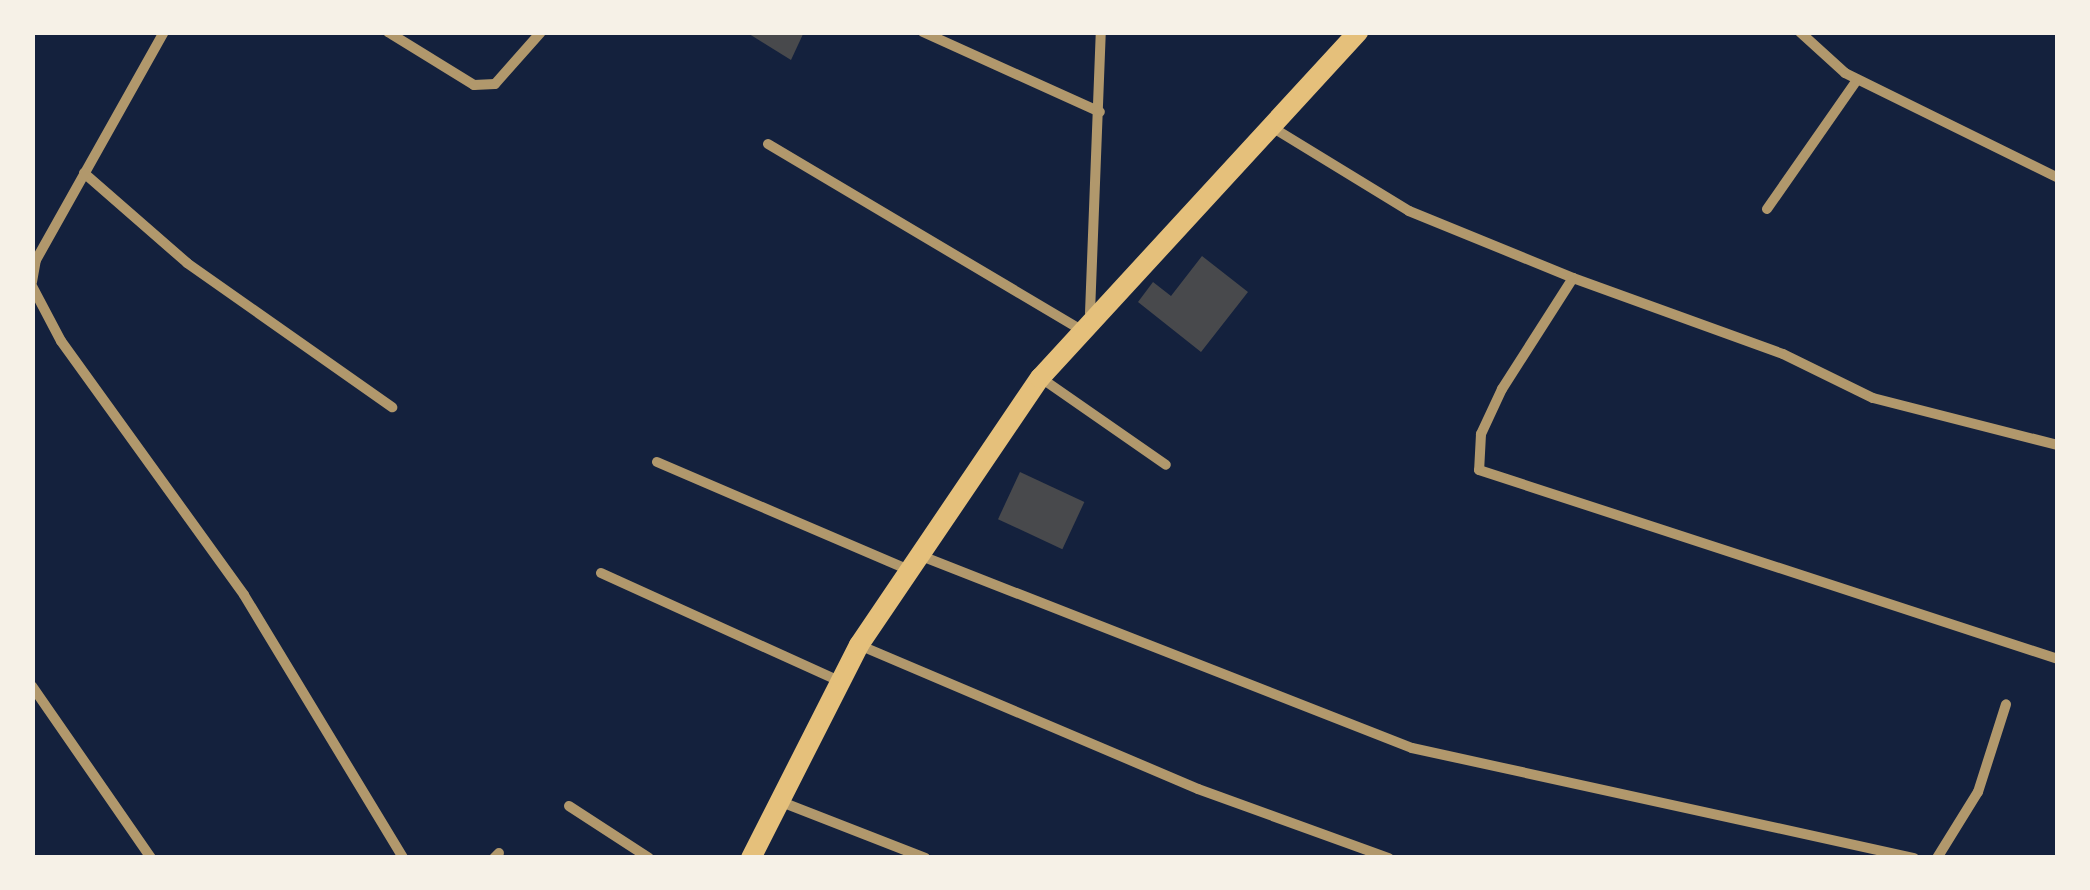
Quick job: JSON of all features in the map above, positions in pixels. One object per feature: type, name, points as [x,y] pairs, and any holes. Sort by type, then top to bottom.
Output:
[{"type":"main road","points":[[751,858],[860,645],[912,562],[1040,378],[1084,321],[1266,123],[1358,32]]},
{"type":"street","points":[[164,32],[84,172],[32,284],[244,595],[404,858]]},
{"type":"street","points":[[388,32],[474,85],[494,84],[541,32]]},
{"type":"street","points":[[923,32],[1100,112]]},
{"type":"street","points":[[768,144],[1084,321],[1100,112],[1101,32]]},
{"type":"street","points":[[1800,32],[1857,80],[2058,178]]},
{"type":"street","points":[[1767,209],[1857,80]]},
{"type":"street","points":[[1266,123],[1409,211],[1573,278],[1783,354],[1874,398],[2058,445]]},
{"type":"street","points":[[84,172],[187,263],[392,407]]},
{"type":"street","points":[[1573,278],[1502,389],[1480,434],[1479,470],[2058,659]]},
{"type":"street","points":[[1040,378],[1166,465]]},
{"type":"street","points":[[658,462],[912,562],[1412,748],[1914,858]]},
{"type":"street","points":[[601,573],[839,680]]},
{"type":"street","points":[[860,645],[1198,789],[1389,858]]},
{"type":"street","points":[[32,686],[151,858]]},
{"type":"street","points":[[1937,858],[1978,792],[2006,704]]},
{"type":"street","points":[[779,801],[926,858]]},
{"type":"street","points":[[569,806],[648,858]]},
{"type":"building","points":[[746,32],[804,32],[791,60]]},
{"type":"building","points":[[1202,256],[1248,292],[1201,352],[1138,302],[1153,282],[1171,296]]},
{"type":"building","points":[[1020,472],[1084,502],[1062,549],[998,519]]}]
